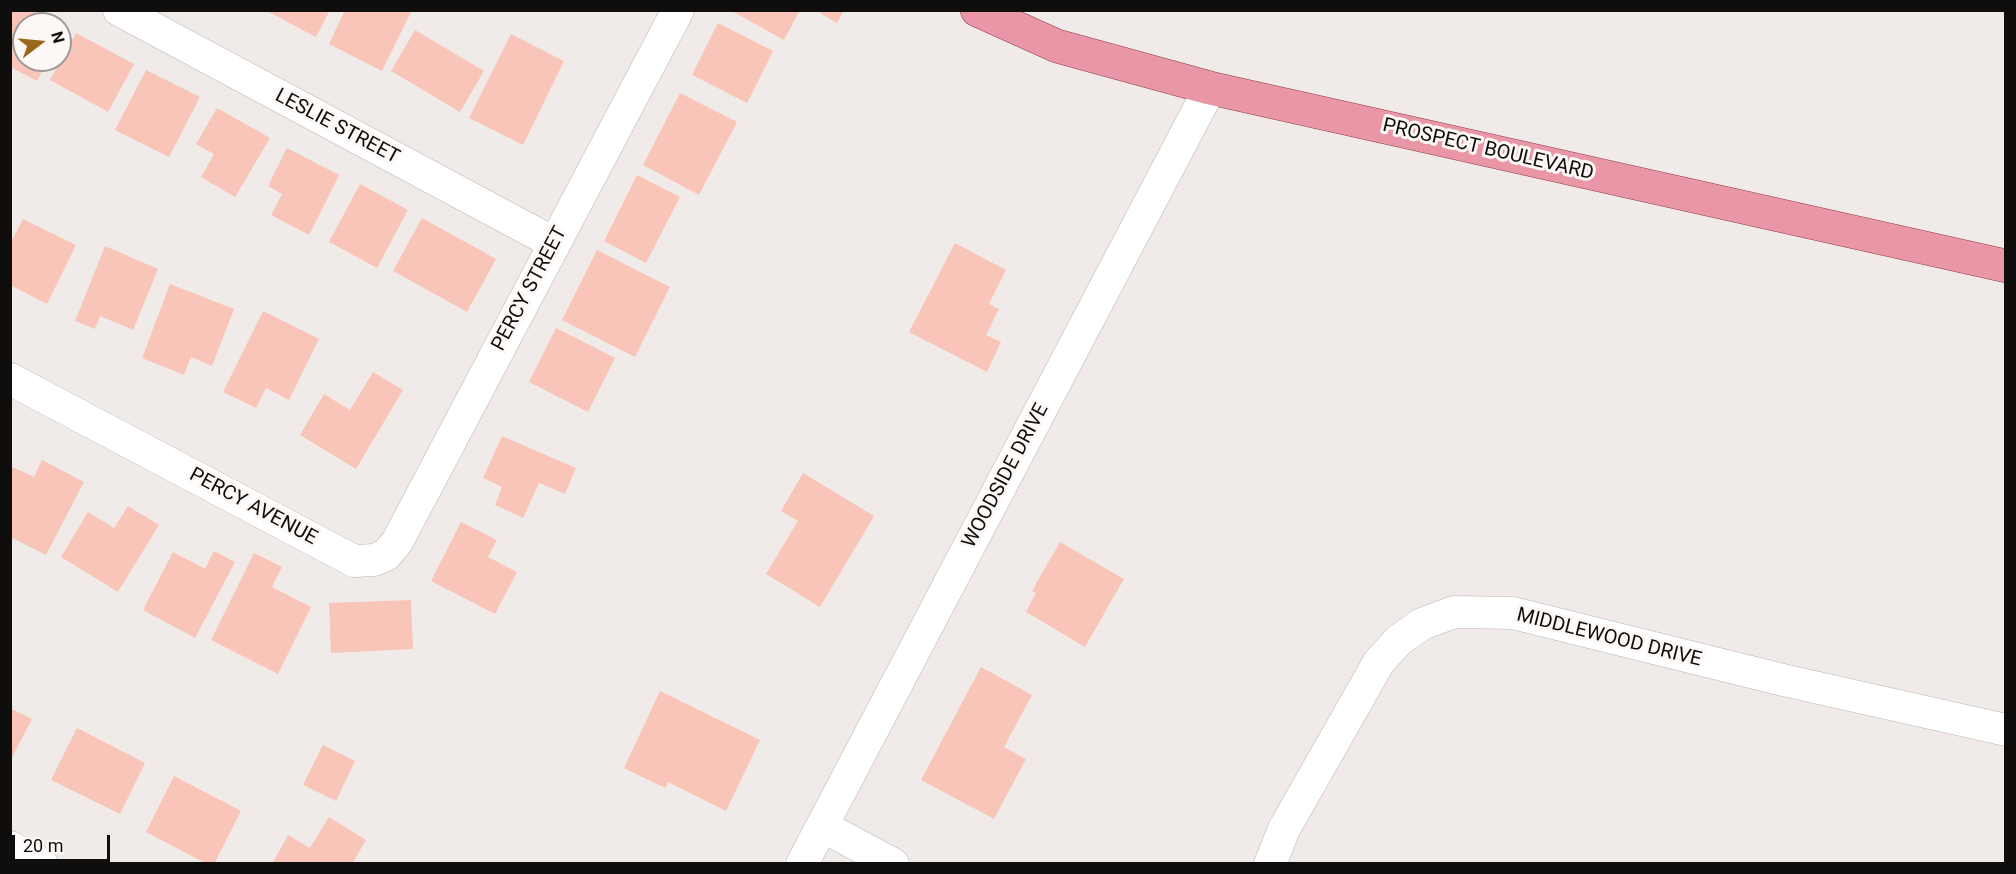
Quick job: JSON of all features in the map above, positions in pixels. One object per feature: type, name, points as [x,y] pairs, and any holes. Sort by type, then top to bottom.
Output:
[{"type":"main road","name":"PROSPECT BOULEVARD","points":[[982,13],[1057,46],[1210,88],[2006,266]]},
{"type":"street","name":"LESLIE STREET","points":[[119,10],[554,243]]},
{"type":"street","name":"PERCY STREET","points":[[374,560],[386,555],[397,542],[678,10]]},
{"type":"street","name":"WOODSIDE DRIVE","points":[[802,864],[1210,88]]},
{"type":"street","name":"PERCY AVENUE","points":[[10,379],[354,561],[374,560]]},
{"type":"street","name":"MIDDLEWOOD DRIVE","points":[[1270,864],[1284,829],[1379,662],[1399,640],[1422,624],[1454,612],[1513,614],[1783,680],[2006,730]]},
{"type":"street","points":[[822,826],[893,864]]},
{"type":"street","points":[[10,847],[42,864]]},
{"type":"building","points":[[10,10],[31,10],[35,12],[12,12],[12,68],[10,67]]},
{"type":"building","points":[[265,10],[330,10],[316,37]]},
{"type":"building","points":[[345,10],[412,10],[382,71],[329,44]]},
{"type":"building","points":[[730,10],[800,10],[784,40]]},
{"type":"building","points":[[815,10],[844,10],[837,23]]},
{"type":"building","points":[[718,23],[773,51],[747,103],[692,75]]},
{"type":"building","points":[[415,30],[484,71],[460,112],[391,71]]},
{"type":"building","points":[[76,33],[134,64],[108,112],[50,80],[54,72],[72,72],[72,40]]},
{"type":"building","points":[[511,34],[564,61],[523,145],[469,118]]},
{"type":"building","points":[[146,70],[200,97],[169,157],[115,130]]},
{"type":"building","points":[[20,72],[42,72],[37,81]]},
{"type":"building","points":[[680,93],[737,122],[699,195],[643,165]]},
{"type":"building","points":[[217,108],[270,138],[235,197],[201,177],[214,154],[196,144]]},
{"type":"building","points":[[287,148],[339,175],[309,235],[271,215],[282,194],[268,186]]},
{"type":"building","points":[[637,175],[680,197],[646,263],[604,241]]},
{"type":"building","points":[[360,184],[408,210],[377,268],[329,242]]},
{"type":"building","points":[[422,218],[496,259],[467,312],[393,271]]},
{"type":"building","points":[[23,219],[76,245],[47,304],[10,285],[10,244]]},
{"type":"building","points":[[955,243],[1006,270],[989,304],[999,309],[986,335],[1001,342],[987,372],[909,332]]},
{"type":"building","points":[[105,246],[158,269],[133,330],[100,316],[95,329],[75,321]]},
{"type":"building","points":[[597,250],[670,287],[635,357],[562,320]]},
{"type":"building","points":[[170,284],[234,309],[212,366],[191,357],[184,375],[142,358]]},
{"type":"building","points":[[263,311],[319,339],[289,400],[266,388],[256,408],[223,392]]},
{"type":"building","points":[[556,328],[615,358],[588,412],[529,382]]},
{"type":"building","points":[[373,372],[403,390],[356,469],[300,435],[324,394],[350,410]]},
{"type":"building","points":[[502,436],[576,468],[565,494],[539,483],[523,518],[495,505],[502,487],[483,478]]},
{"type":"building","points":[[42,460],[84,482],[46,555],[10,537],[10,472],[13,467],[34,477]]},
{"type":"building","points":[[803,473],[874,516],[820,607],[766,574],[798,521],[781,511]]},
{"type":"building","points":[[128,506],[159,525],[118,592],[61,557],[88,512],[114,528]]},
{"type":"building","points":[[461,522],[497,540],[488,557],[517,572],[495,614],[431,581]]},
{"type":"building","points":[[1060,542],[1124,579],[1085,647],[1026,612],[1036,593],[1032,591]]},
{"type":"building","points":[[214,551],[235,562],[195,638],[143,610],[173,552],[205,569]]},
{"type":"building","points":[[254,553],[282,567],[272,587],[311,607],[278,674],[211,640]]},
{"type":"building","points":[[411,600],[413,649],[331,653],[329,603]]},
{"type":"building","points":[[981,667],[1032,695],[1004,747],[1026,759],[994,819],[921,780]]},
{"type":"building","points":[[660,691],[760,740],[726,811],[668,782],[665,788],[624,768]]},
{"type":"building","points":[[10,708],[32,719],[10,761]]},
{"type":"building","points":[[77,728],[145,763],[120,814],[51,780]]},
{"type":"building","points":[[323,745],[355,761],[336,801],[303,785]]},
{"type":"building","points":[[174,776],[241,811],[214,864],[207,864],[146,832]]},
{"type":"building","points":[[329,817],[366,840],[352,864],[272,864],[288,835],[310,848]]}]
